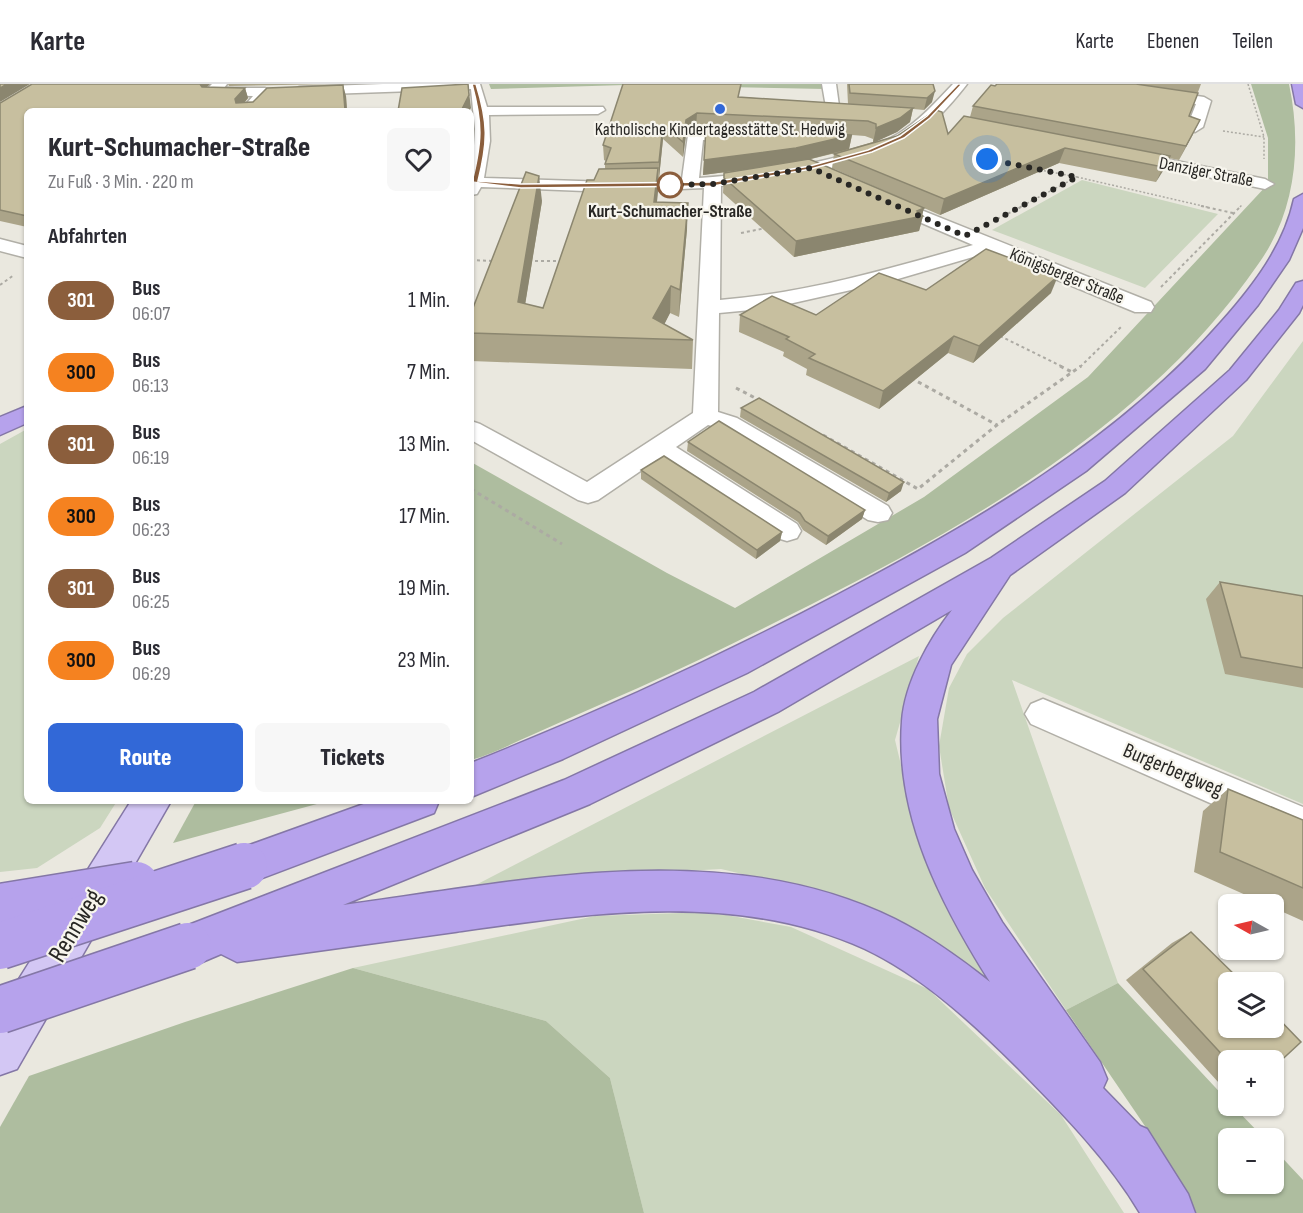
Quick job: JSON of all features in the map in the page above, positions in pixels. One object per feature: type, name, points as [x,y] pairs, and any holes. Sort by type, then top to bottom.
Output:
[{"type":"highway","points":[[1299,84],[1303,104]]},
{"type":"highway","points":[[474,779],[550,748],[735,664],[955,546],[1077,465],[1197,364],[1251,301],[1279,260],[1300,214],[1303,199]]},
{"type":"highway","points":[[0,1010],[188,946],[577,792],[766,702],[1002,566],[1115,486],[1238,375],[1288,312],[1303,287]]},
{"type":"highway","points":[[0,427],[24,415]]},
{"type":"highway","points":[[1002,566],[934,663],[925,688],[920,721],[918,765],[928,810],[942,851],[965,901],[999,957],[1141,1165],[1169,1213]]},
{"type":"highway","points":[[0,946],[244,866],[412,804]]},
{"type":"highway","points":[[0,907],[244,866]]},
{"type":"highway","points":[[188,946],[577,894],[639,890],[701,890],[764,897],[824,913],[885,936],[943,973],[1003,1021],[1070,1087],[1141,1165]]},
{"type":"main road","name":"Rennweg","points":[[0,1052],[150,804]]},
{"type":"street","points":[[199,105],[216,88],[277,91],[474,84],[482,111],[477,130],[484,146],[475,164]]},
{"type":"street","points":[[829,84],[832,110]]},
{"type":"street","points":[[474,186],[713,184],[811,168],[902,137],[928,117],[960,84]]},
{"type":"street","points":[[1086,84],[1204,101],[1195,127]]},
{"type":"street","points":[[252,108],[277,91]]},
{"type":"street","points":[[482,111],[598,110]]},
{"type":"street","points":[[812,110],[886,114]]},
{"type":"street","points":[[907,116],[951,121]]},
{"type":"street","points":[[690,185],[696,135],[763,138]]},
{"type":"street","points":[[842,141],[887,144]]},
{"type":"street","name":"Danziger Straße","points":[[1105,152],[1265,184]]},
{"type":"street","points":[[811,168],[840,181]]},
{"type":"street","points":[[705,416],[713,184]]},
{"type":"street","name":"Königsberger Straße","points":[[860,189],[965,236],[1143,306]]},
{"type":"street","points":[[0,245],[24,250]]},
{"type":"street","name":"Königsberger Straße","points":[[709,307],[771,302],[884,277],[991,246]]},
{"type":"street","points":[[474,431],[588,494],[705,416]]},
{"type":"street","points":[[705,416],[728,423],[878,513]]},
{"type":"street","points":[[659,448],[787,531]]},
{"type":"street","name":"Burgerbergweg","points":[[1043,714],[1303,826]]},
{"type":"path","points":[[1195,127],[1264,137],[1248,84]]},
{"type":"path","points":[[819,433],[918,489],[997,425],[1074,373],[1233,213],[1032,168]]},
{"type":"path","name":"Königsberger Straße","points":[[965,236],[1077,177]]},
{"type":"path","points":[[474,260],[496,261]]},
{"type":"path","points":[[520,261],[567,261]]},
{"type":"path","points":[[1000,336],[1074,373]]},
{"type":"path","points":[[904,374],[997,425]]},
{"type":"path","points":[[706,386],[739,388],[769,405]]},
{"type":"path","points":[[474,491],[562,544]]},
{"type":"green space","points":[[489,84],[825,84],[825,89],[625,85],[491,89]]},
{"type":"green space","points":[[1251,84],[1289,84],[1295,130],[1293,177],[1281,222],[1271,243],[1259,263],[1216,319],[1167,371],[1114,418],[1057,461],[998,501],[874,572],[682,668],[474,759],[474,464],[667,573],[735,608],[924,497],[1088,377],[1268,184],[1268,138]]},
{"type":"green space","points":[[1082,180],[1218,214],[1145,288],[992,230]]},
{"type":"green space","points":[[1303,341],[1303,804],[1012,680],[1118,983],[1066,1010],[985,888],[949,808],[939,746],[949,688],[967,654],[1003,618],[1233,436]]},
{"type":"green space","points":[[24,431],[24,804],[115,804],[100,828],[37,868],[0,872],[0,444]]},
{"type":"green space","points":[[919,656],[895,740],[921,849],[1015,1011],[957,960],[853,900],[721,869],[593,876],[466,890]]},
{"type":"green space","points":[[194,804],[317,804],[173,843]]},
{"type":"green space","points":[[710,912],[791,927],[928,989],[1061,1115],[1124,1213],[644,1213],[610,1078],[546,1021],[353,968],[595,916]]},
{"type":"green space","points":[[353,968],[546,1021],[610,1078],[644,1213],[0,1213],[0,1127],[29,1076],[185,1022]]},
{"type":"green space","points":[[1118,983],[1218,1090],[1218,1116],[1243,1116],[1254,1128],[1218,1128],[1218,1194],[1284,1194],[1284,1160],[1303,1180],[1303,1213],[1196,1213],[1164,1154],[1066,1010]]},
{"type":"building","points":[[32,84],[200,84],[202,87],[245,88],[235,99],[236,103],[253,102],[267,88],[343,85],[345,108],[24,108],[24,215],[0,210],[0,103]]},
{"type":"building","points":[[468,84],[469,95],[462,108],[399,108],[402,88]]},
{"type":"building","points":[[623,84],[741,84],[738,97],[913,108],[900,118],[876,128],[876,124],[868,121],[697,113],[686,120],[683,142],[663,125],[659,162],[605,164],[611,148],[603,145]]},
{"type":"building","points":[[849,84],[933,84],[935,91],[927,98],[850,93]]},
{"type":"building","points":[[1136,84],[1198,93],[1189,116],[1200,120],[1186,146],[973,106],[991,85]]},
{"type":"building","points":[[936,110],[942,112],[948,134],[964,116],[1170,156],[1163,167],[1065,148],[944,199],[834,154],[897,136]]},
{"type":"building","points":[[706,128],[852,135],[796,148],[704,160]]},
{"type":"building","points":[[809,159],[924,208],[917,211],[923,216],[796,241],[724,178],[724,173]]},
{"type":"building","points":[[658,168],[654,202],[688,203],[680,290],[671,286],[653,318],[693,340],[474,333],[474,305],[526,172],[539,176],[518,302],[543,308],[587,180],[594,180],[599,169]]},
{"type":"building","points":[[986,249],[1058,276],[979,346],[954,336],[883,391],[809,358],[815,354],[786,339],[789,337],[740,315],[772,296],[816,315],[879,273],[926,290]]},
{"type":"building","points":[[759,398],[904,482],[889,493],[741,408]]},
{"type":"building","points":[[719,421],[865,510],[828,536],[805,521],[800,513],[688,442]]},
{"type":"building","points":[[664,456],[782,532],[757,550],[641,470]]},
{"type":"building","points":[[1220,582],[1303,596],[1303,668],[1241,657]]},
{"type":"building","points":[[1228,789],[1303,820],[1303,888],[1220,852]]},
{"type":"building","points":[[1191,932],[1232,972],[1218,972],[1218,1038],[1284,1038],[1284,1024],[1301,1042],[1284,1058],[1284,1050],[1218,1050],[1143,969]]},
{"type":"bus line","name":"301","points":[[474,84],[482,111],[484,146],[475,182],[521,186],[713,184],[811,168],[870,151],[902,137],[928,117],[960,84]]},
{"type":"place","name":"Katholische Kindertagesstätte St. Hedwig","points":[[720,109]]},
{"type":"place","name":"Kurt-Schumacher-Straße","points":[[670,185]]},
{"type":"route","points":[[670,185],[713,184],[811,168],[965,236],[1077,177],[987,159]]}]
